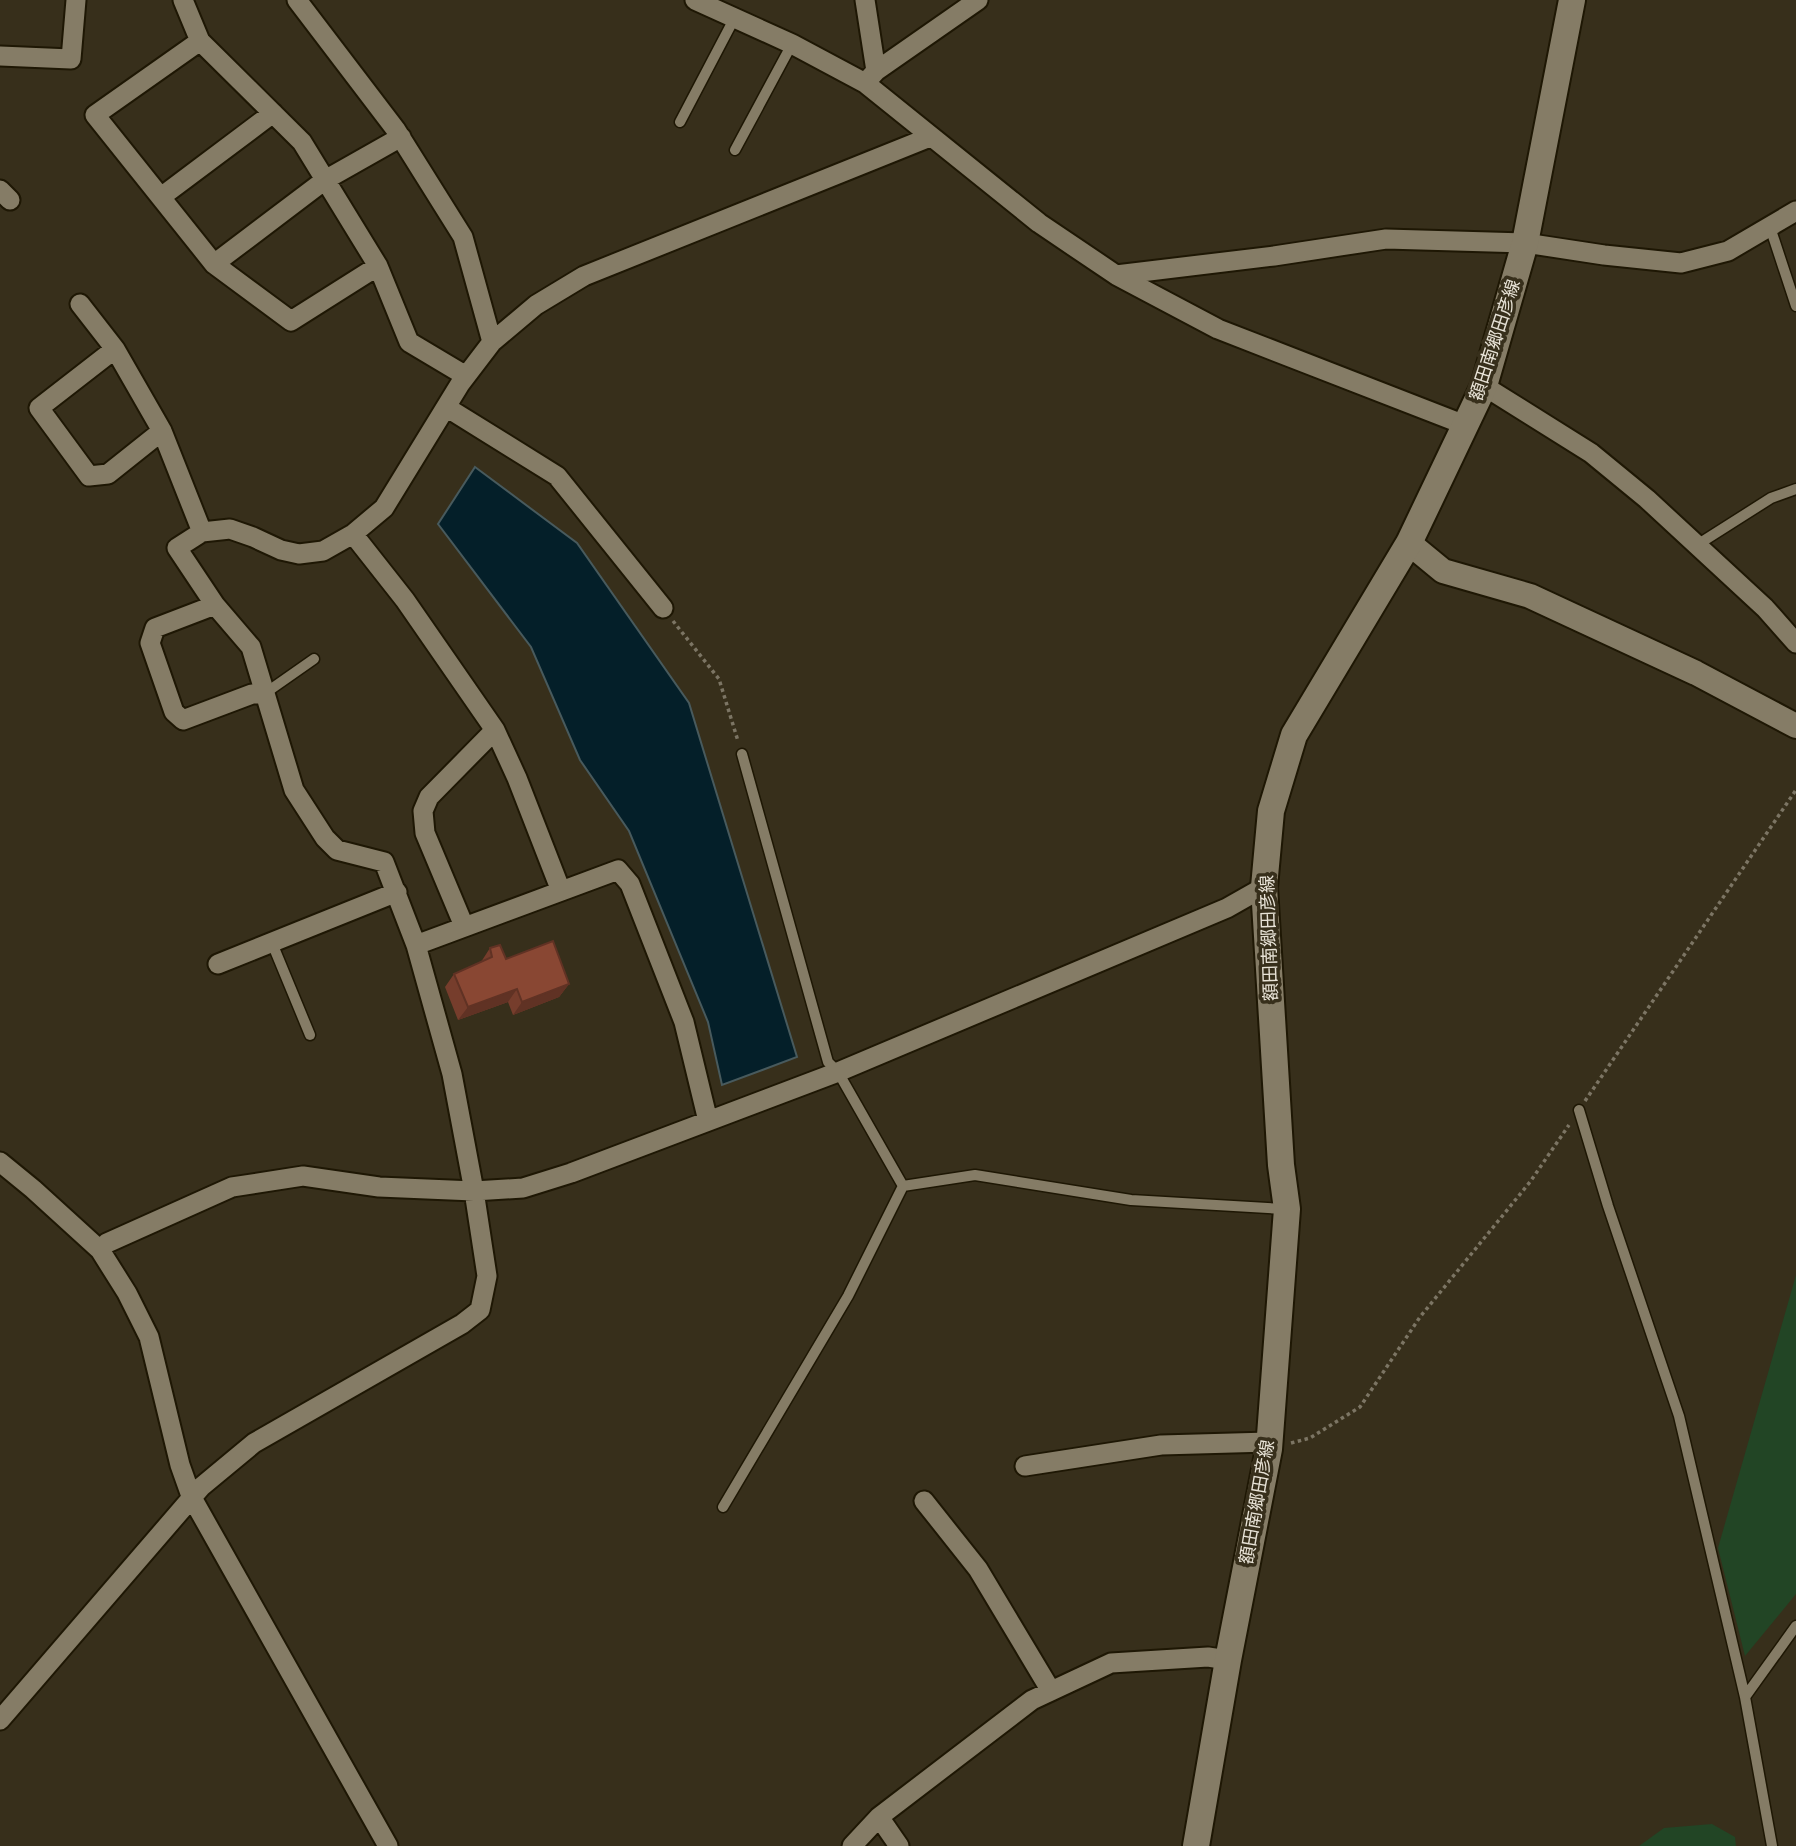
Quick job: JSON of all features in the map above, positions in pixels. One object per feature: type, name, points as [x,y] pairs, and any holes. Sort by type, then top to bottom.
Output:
[{"type":"main road","name":"額田南郷田彦線","points":[[1196,1846],[1269,1445],[1287,1209],[1281,1165],[1264,887],[1271,811],[1294,735],[1409,543],[1484,386],[1525,243],[1573,0]]},
{"type":"street","points":[[0,56],[71,59],[76,0]]},
{"type":"street","points":[[183,0],[200,41],[302,142],[378,266],[409,342],[466,376]]},
{"type":"street","points":[[297,0],[401,137],[463,237],[492,341]]},
{"type":"street","points":[[695,0],[871,77],[930,137],[1039,223],[1116,275],[1218,329],[1465,425]]},
{"type":"street","points":[[864,0],[871,77]]},
{"type":"street","points":[[871,77],[978,0]]},
{"type":"street","points":[[200,41],[96,115],[214,264],[291,321],[378,266]]},
{"type":"street","points":[[161,197],[273,113]]},
{"type":"street","points":[[214,264],[325,180],[401,137]]},
{"type":"street","points":[[0,1720],[191,1496],[254,1443],[462,1324],[480,1310],[487,1276],[452,1074],[416,944],[397,892],[384,862],[337,850],[325,838],[295,790],[251,647],[215,605],[177,548],[202,532],[230,528],[281,550],[299,554],[323,551],[352,534],[384,508],[466,376],[492,341],[536,305],[584,276],[930,137]]},
{"type":"street","points":[[1116,275],[1386,239],[1525,243],[1681,263],[1728,251],[1796,211]]},
{"type":"street","points":[[80,304],[115,349],[162,431],[202,532]]},
{"type":"street","points":[[115,349],[39,408],[89,476],[108,474],[162,431]]},
{"type":"street","points":[[1484,386],[1591,453],[1647,499],[1765,608],[1796,643]]},
{"type":"street","points":[[446,407],[557,476],[663,608]]},
{"type":"street","points":[[352,534],[405,600],[495,730],[517,778],[561,891]]},
{"type":"street","points":[[1409,543],[1443,571],[1530,596],[1696,673],[1796,726]]},
{"type":"street","points":[[215,605],[155,628],[150,643],[174,712],[183,720],[252,694],[264,694]]},
{"type":"street","points":[[464,926],[425,833],[423,811],[429,797],[495,730]]},
{"type":"street","points":[[416,944],[618,870],[630,884],[684,1022],[708,1121]]},
{"type":"street","points":[[100,1250],[107,1244],[232,1187],[303,1176],[379,1187],[474,1191],[523,1188],[838,1072],[1215,914],[1264,887]]},
{"type":"street","points":[[218,964],[397,892]]},
{"type":"street","points":[[0,1162],[100,1250],[127,1293],[149,1337],[180,1465],[191,1496],[388,1846]]},
{"type":"street","points":[[1025,1466],[1161,1445],[1269,1445]]},
{"type":"street","points":[[924,1502],[978,1569],[1051,1691]]},
{"type":"street","points":[[852,1846],[879,1817],[1032,1700],[1111,1662],[1208,1657],[1228,1660]]},
{"type":"street","points":[[879,1817],[899,1846]]},
{"type":"lane","points":[[680,122],[734,19]]},
{"type":"lane","points":[[735,150],[792,44]]},
{"type":"lane","points":[[1770,227],[1796,306]]},
{"type":"lane","points":[[1697,546],[1771,498],[1796,489]]},
{"type":"lane","points":[[264,694],[314,659]]},
{"type":"lane","points":[[742,754],[828,1062],[838,1072],[903,1186]]},
{"type":"lane","points":[[272,943],[310,1035]]},
{"type":"lane","points":[[1579,1110],[1608,1206],[1679,1416],[1745,1697],[1772,1846]]},
{"type":"lane","points":[[903,1186],[975,1175],[1131,1200],[1287,1209]]},
{"type":"lane","points":[[723,1507],[848,1296],[903,1186]]},
{"type":"lane","points":[[1745,1697],[1796,1626]]},
{"type":"path","points":[[663,608],[719,679],[742,754]]},
{"type":"path","points":[[1269,1445],[1310,1438],[1360,1407],[1420,1317],[1530,1182],[1796,790]]},
{"type":"green space","points":[[1796,1275],[1796,1594],[1745,1656],[1718,1548]]},
{"type":"green space","points":[[1712,1824],[1735,1837],[1736,1846],[1639,1846],[1664,1828]]},
{"type":"water","points":[[475,467],[577,543],[689,703],[797,1057],[722,1085],[708,1022],[629,831],[580,760],[531,647],[438,524]]},
{"type":"building","points":[[553,941],[569,984],[522,1002],[517,989],[468,1007],[454,974],[492,957],[490,948],[500,945],[506,959]]}]
